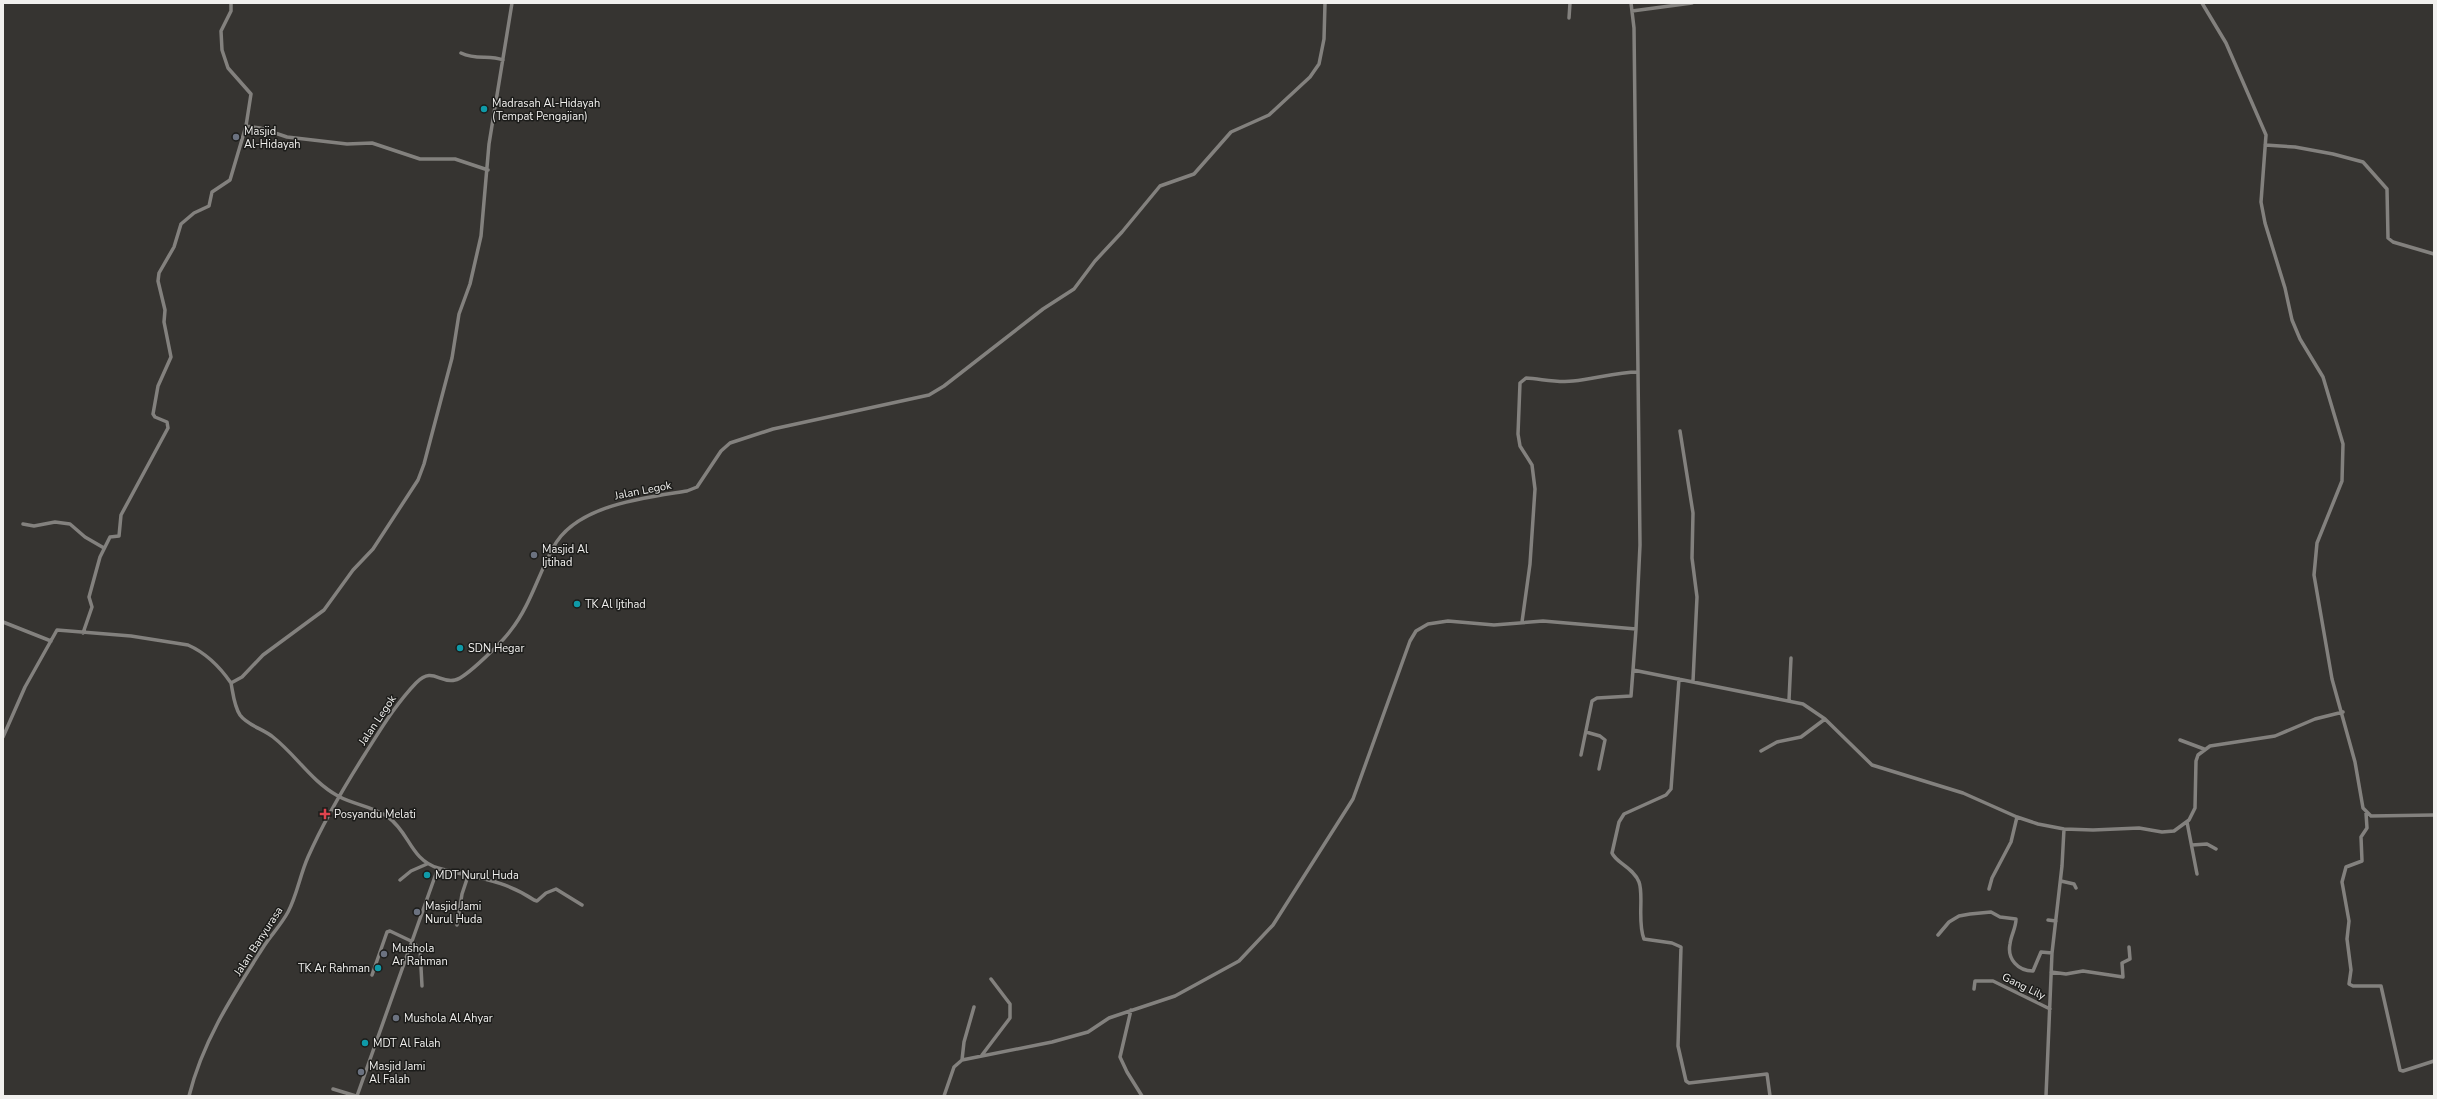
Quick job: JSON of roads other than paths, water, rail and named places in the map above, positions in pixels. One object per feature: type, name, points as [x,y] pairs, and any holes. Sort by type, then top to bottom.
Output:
[{"type":"street","points":[[83,633],[92,607],[90,592],[100,557],[110,537],[119,536],[121,515],[168,428],[166,422],[155,417],[153,414],[158,386],[171,357],[158,273],[174,247],[181,224],[194,213],[209,206],[212,192],[230,180],[246,126],[251,94],[228,68],[220,39],[221,31],[232,11],[231,3]]},
{"type":"street","points":[[231,683],[242,677],[262,655],[324,610],[353,570],[372,549],[418,480],[424,464],[452,358],[459,314],[470,284],[481,236],[488,170],[489,144],[512,3]]},
{"type":"street","name":"Jalan Legok","points":[[338,796],[396,704],[421,678],[432,675],[451,681],[461,678],[470,672],[511,630],[531,598],[552,549],[559,537],[569,526],[613,505],[687,491],[697,487],[721,451],[730,443],[788,426],[929,395],[1043,309],[1068,294],[1156,189],[1164,184],[1194,174],[1231,132],[1269,115],[1310,77],[1319,64],[1324,39],[1325,3]]},
{"type":"street","points":[[1569,18],[1570,3]]},
{"type":"street","points":[[1581,756],[1592,701],[1597,698],[1631,696],[1636,629],[1640,545],[1631,3]]},
{"type":"street","points":[[1632,11],[1692,3]]},
{"type":"street","points":[[2202,3],[2226,43],[2266,135],[2261,202],[2265,223],[2285,288],[2294,324],[2323,376],[2343,444],[2342,481],[2317,543],[2314,575],[2332,679],[2343,712],[2366,813],[2367,828],[2361,837],[2362,861],[2346,867],[2342,878],[2349,921],[2347,939],[2351,970],[2349,984],[2353,986],[2381,986],[2400,1070],[2403,1071],[2434,1061]]},
{"type":"street","points":[[462,53],[476,58],[497,57],[503,60]]},
{"type":"street","points":[[246,126],[260,128],[287,137],[347,144],[372,143],[420,159],[455,159],[488,170]]},
{"type":"street","points":[[2265,145],[2326,152],[2363,162],[2386,189],[2388,238],[2393,242],[2434,254]]},
{"type":"street","points":[[1522,622],[1530,564],[1535,489],[1532,465],[1520,446],[1519,440],[1520,383],[1526,378],[1557,382],[1572,382],[1622,372],[1638,372]]},
{"type":"street","points":[[1680,432],[1693,513],[1692,558],[1697,596],[1693,681]]},
{"type":"street","points":[[23,524],[34,526],[55,522],[70,524],[85,537],[104,548]]},
{"type":"street","points":[[944,1096],[954,1068],[962,1060],[1073,1037],[1088,1032],[1109,1018],[1170,998],[1239,962],[1273,925],[1353,799],[1410,641],[1416,631],[1428,624],[1448,621],[1490,626],[1543,621],[1636,629]]},
{"type":"street","points":[[3,622],[51,641]]},
{"type":"street","points":[[3,737],[24,687],[55,633],[61,629],[83,633],[131,636],[188,645],[197,649],[220,668],[231,683],[234,700],[240,715],[273,737],[316,780],[338,796],[377,810],[389,818],[400,828],[418,856],[427,864],[468,876],[491,879],[537,901],[546,893],[556,889],[582,905]]},
{"type":"street","points":[[1788,700],[1791,658]]},
{"type":"street","points":[[1632,670],[1803,704],[1825,719],[1872,765],[1964,793],[2017,817],[2064,829],[2093,830],[2139,828],[2162,832],[2174,831],[2188,822],[2196,808],[2196,758],[2204,749],[2220,744],[2275,736],[2315,719],[2343,712]]},
{"type":"street","points":[[1679,679],[1671,791],[1624,814],[1619,822],[1611,849],[1615,858],[1631,868],[1640,884],[1640,909],[1644,939],[1672,943],[1681,947],[1678,1046],[1685,1080],[1689,1083],[1767,1074],[1770,1096]]},
{"type":"street","points":[[1761,751],[1777,742],[1792,740],[1804,736],[1825,719]]},
{"type":"street","points":[[1586,732],[1600,736],[1605,740],[1599,770]]},
{"type":"street","points":[[2180,740],[2204,749]]},
{"type":"street","name":"Jalan Banyurasa","points":[[189,1096],[208,1038],[266,944],[289,910],[308,855],[338,796]]},
{"type":"street","points":[[2366,813],[2371,816],[2434,815]]},
{"type":"street","points":[[1989,889],[1992,878],[2011,842],[2017,817]]},
{"type":"street","points":[[2188,822],[2188,831],[2197,874]]},
{"type":"street","points":[[2046,1096],[2052,953],[2061,881],[2064,829]]},
{"type":"street","points":[[2192,845],[2207,844],[2216,848]]},
{"type":"street","points":[[400,880],[408,872],[427,864]]},
{"type":"street","points":[[333,1089],[357,1096],[438,868]]},
{"type":"street","points":[[457,925],[462,894],[468,876]]},
{"type":"street","points":[[2061,881],[2074,884],[2076,888]]},
{"type":"street","points":[[1938,935],[1950,922],[1959,916],[1991,912],[2000,917],[2016,919],[2009,949],[2014,963],[2018,967],[2033,971],[2041,952],[2052,953]]},
{"type":"street","points":[[2048,920],[2056,921]]},
{"type":"street","points":[[372,974],[387,932],[418,945],[421,953],[422,986]]},
{"type":"street","points":[[2051,972],[2066,974],[2083,971],[2123,977],[2122,963],[2130,959],[2129,947]]},
{"type":"street","points":[[982,1055],[1010,1018],[1010,1004],[991,979]]},
{"type":"street","name":"Gang Lily","points":[[1974,989],[1974,981],[1992,980],[2050,1009]]},
{"type":"street","points":[[962,1060],[964,1042],[974,1007]]},
{"type":"street","points":[[1131,1010],[1120,1057],[1127,1072],[1142,1096]]},
{"type":"place","name":"Madrasah Al-Hidayah (Tempat Pengajian)","points":[[484,109]]},
{"type":"place","name":"Masjid Al-Hidayah","points":[[236,137]]},
{"type":"place","name":"Masjid Al Ijtihad","points":[[534,555]]},
{"type":"place","name":"TK Al Ijtihad","points":[[577,604]]},
{"type":"place","name":"SDN Hegar","points":[[460,648]]},
{"type":"place","name":"Posyandu Melati","points":[[325,814]]},
{"type":"place","name":"MDT Nurul Huda","points":[[427,875]]},
{"type":"place","name":"Masjid Jami Nurul Huda","points":[[417,912]]},
{"type":"place","name":"Mushola Ar Rahman","points":[[384,954]]},
{"type":"place","name":"TK Ar Rahman","points":[[378,968]]},
{"type":"place","name":"Mushola Al Ahyar","points":[[396,1018]]},
{"type":"place","name":"MDT Al Falah","points":[[365,1043]]},
{"type":"place","name":"Masjid Jami Al Falah","points":[[361,1072]]}]
